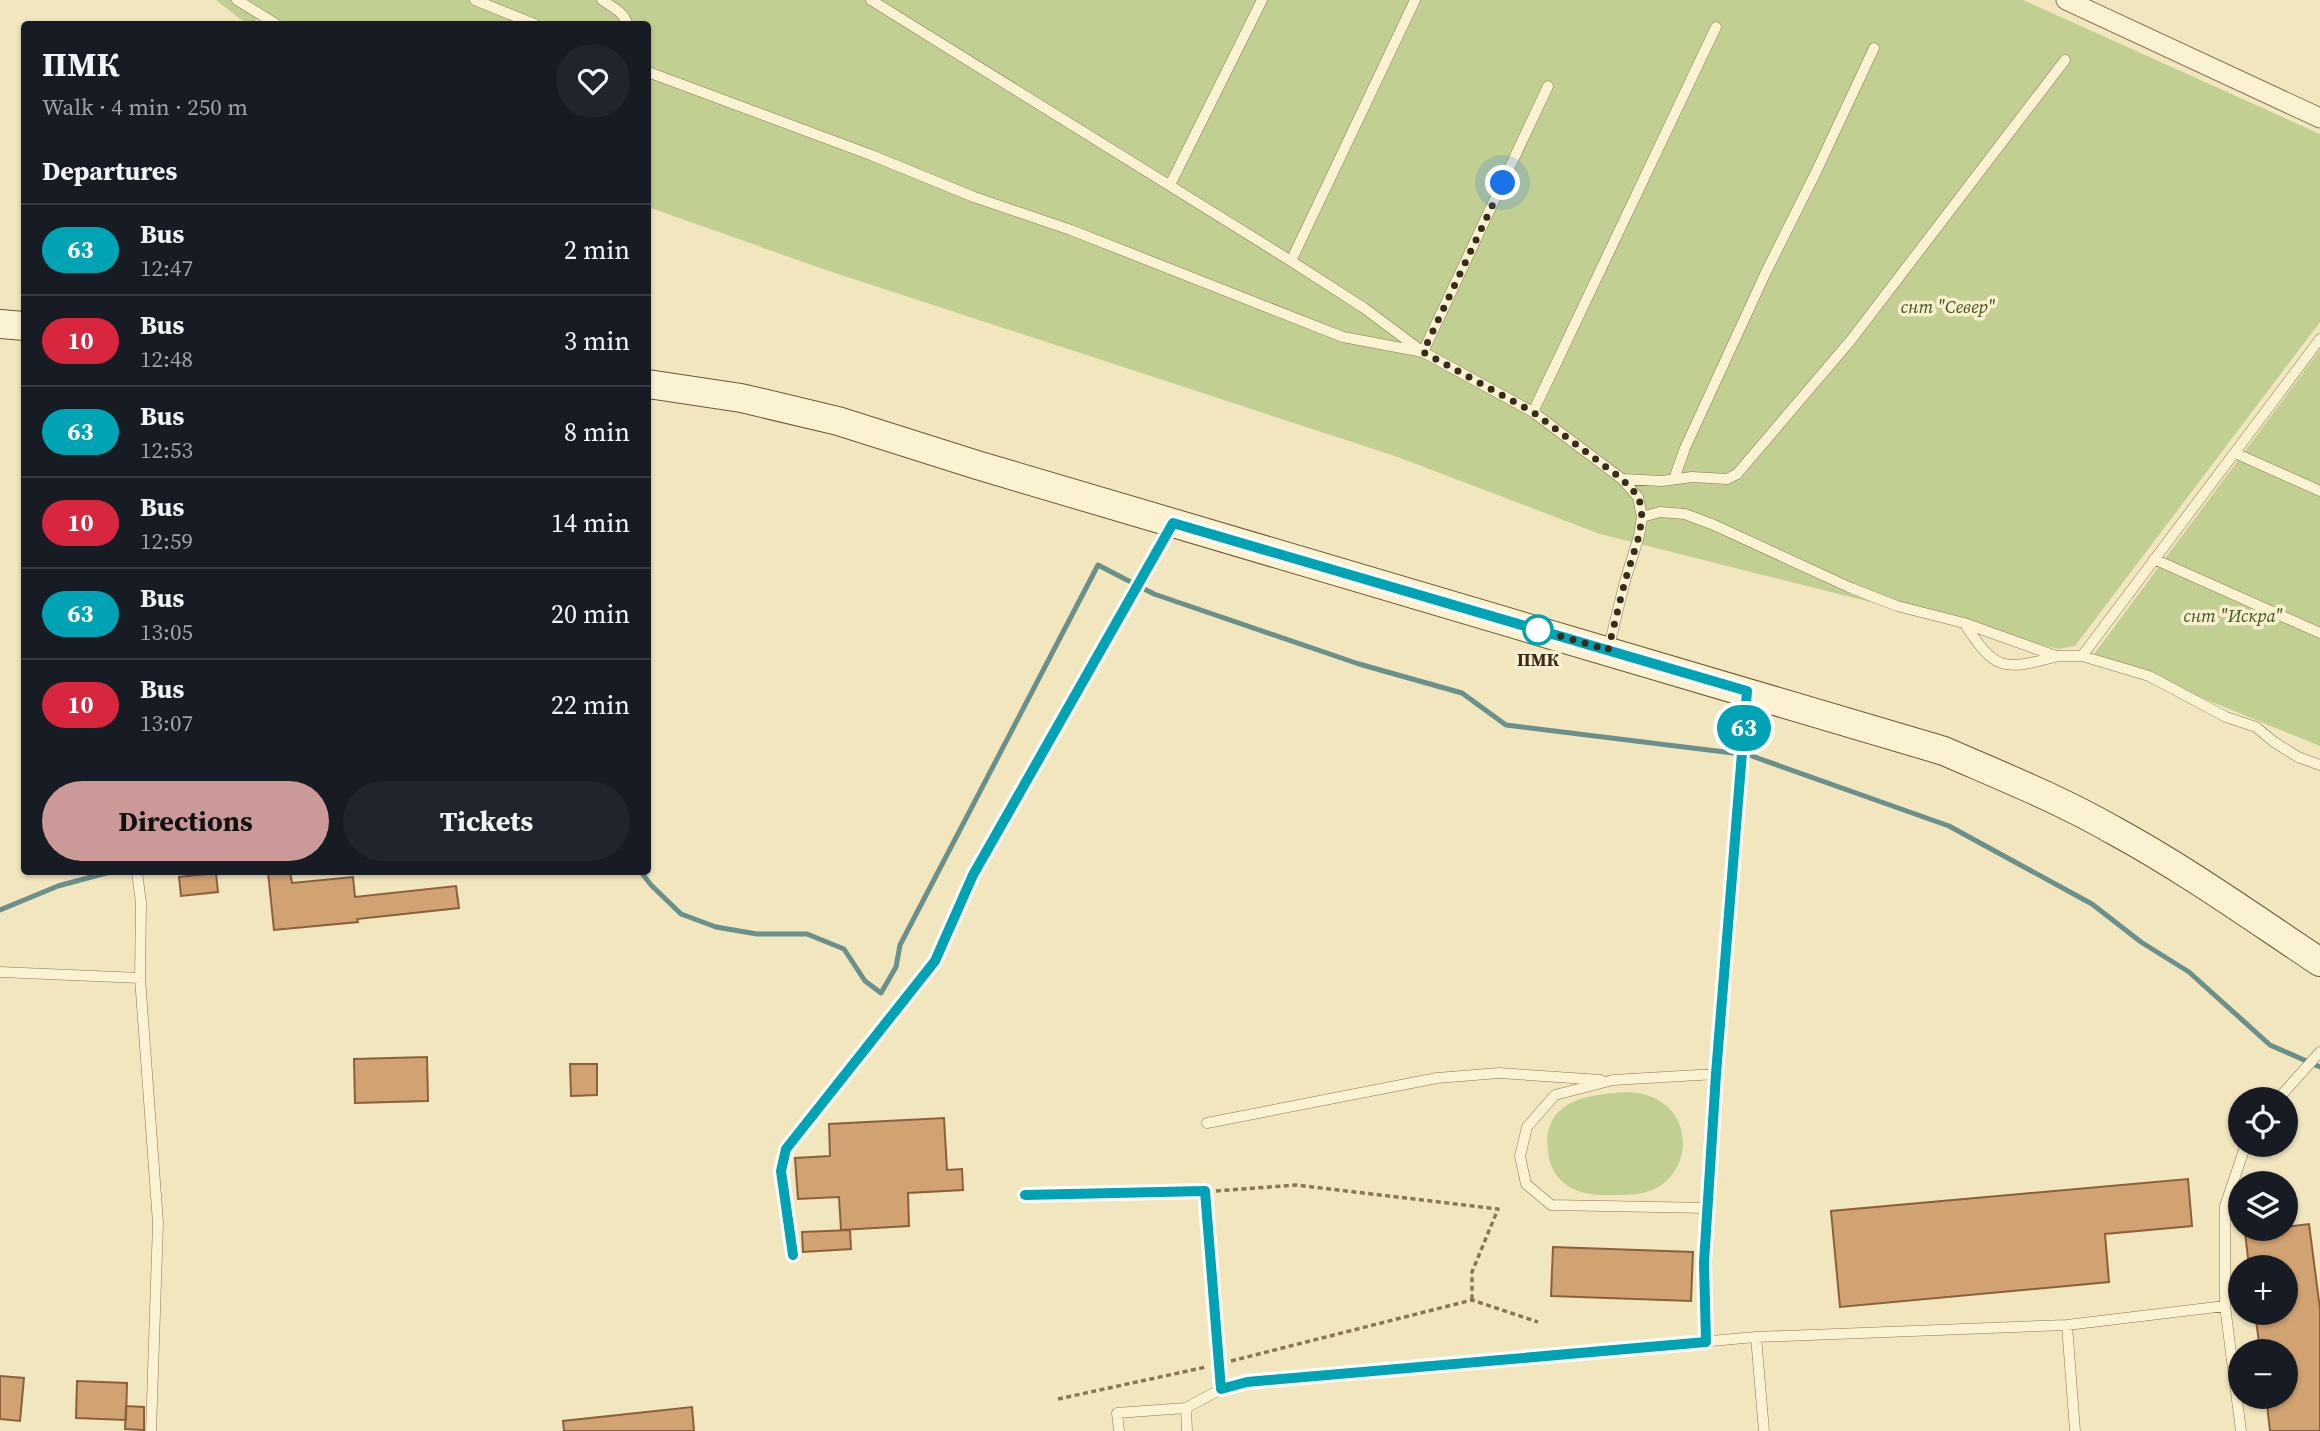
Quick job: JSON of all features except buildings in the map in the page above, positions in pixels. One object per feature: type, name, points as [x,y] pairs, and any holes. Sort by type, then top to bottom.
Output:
[{"type":"street","points":[[2066,0],[2320,118]]},
{"type":"street","points":[[0,324],[21,326]]},
{"type":"street","points":[[651,384],[741,398],[838,421],[1944,751],[2033,790],[2124,836],[2194,878],[2320,962]]},
{"type":"lane","points":[[237,0],[271,21]]},
{"type":"lane","points":[[475,0],[527,21]]},
{"type":"lane","points":[[602,0],[619,11],[627,21]]},
{"type":"lane","points":[[871,0],[1291,261],[1364,308],[1423,352],[1533,412],[1622,479],[1639,497],[1642,517],[1608,650]]},
{"type":"lane","points":[[1170,185],[1262,0]]},
{"type":"lane","points":[[1291,261],[1415,0]]},
{"type":"lane","points":[[1533,412],[1716,27]]},
{"type":"lane","points":[[1674,479],[1685,448],[1748,309],[1874,48]]},
{"type":"lane","points":[[1622,479],[1727,479],[1737,474],[1850,340],[2065,60]]},
{"type":"lane","points":[[651,73],[871,155],[974,197],[1071,230],[1343,337],[1423,352]]},
{"type":"lane","points":[[1423,352],[1548,86]]},
{"type":"lane","points":[[2082,656],[2235,453],[2316,351],[2320,339]]},
{"type":"lane","points":[[2235,453],[2320,491]]},
{"type":"lane","points":[[1642,517],[1660,512],[1685,514],[1897,606],[1964,623],[2056,656]]},
{"type":"lane","points":[[793,1255],[781,1171],[786,1149],[935,961],[973,875],[1173,523]]},
{"type":"lane","points":[[2154,559],[2320,633]]},
{"type":"lane","points":[[1964,623],[1983,652],[2001,664],[2022,665],[2056,656],[2082,656],[2149,676],[2227,717],[2256,727],[2298,757],[2320,765]]},
{"type":"lane","points":[[1706,1342],[1704,1263],[1716,1074],[1747,691]]},
{"type":"lane","points":[[137,875],[141,904],[140,978],[158,1223],[151,1431]]},
{"type":"lane","points":[[0,972],[140,978]]},
{"type":"lane","points":[[2289,1087],[2320,1052]]},
{"type":"lane","points":[[1207,1123],[1437,1078],[1499,1073],[1613,1080],[1716,1074]]},
{"type":"lane","points":[[1613,1080],[1555,1095],[1527,1127],[1520,1156],[1526,1184],[1551,1205],[1708,1208]]},
{"type":"lane","points":[[2241,1431],[2225,1306],[2225,1206],[2242,1157]]},
{"type":"lane","points":[[1025,1195],[1205,1191],[1221,1389]]},
{"type":"lane","points":[[1118,1431],[1117,1413],[1186,1408],[1221,1389],[1247,1382],[1756,1338],[2067,1325],[2225,1306]]},
{"type":"lane","points":[[2067,1325],[2075,1431]]},
{"type":"lane","points":[[1756,1338],[1764,1431]]},
{"type":"lane","points":[[1186,1408],[1187,1431]]},
{"type":"path","points":[[1205,1191],[1296,1185],[1497,1209],[1472,1272],[1472,1300]]},
{"type":"path","points":[[1058,1399],[1218,1364],[1472,1300],[1538,1322]]},
{"type":"green space","name":"снт \"Север\"","points":[[216,0],[2023,0],[2320,134],[2320,322],[2075,646],[2058,649],[1600,534],[1395,456],[823,269],[651,208],[651,21],[263,21],[258,18],[256,21],[243,21]]},
{"type":"green space","name":"снт \"Искра\"","points":[[2320,350],[2320,746],[2094,654]]},
{"type":"green space","points":[[1630,1092],[1658,1100],[1670,1109],[1678,1121],[1683,1142],[1679,1163],[1674,1172],[1659,1187],[1633,1194],[1605,1195],[1572,1189],[1556,1175],[1551,1165],[1548,1134],[1553,1120],[1572,1102],[1600,1095]]},
{"type":"waterway","points":[[643,875],[681,914],[716,927],[757,934],[807,934],[844,949],[865,981],[881,993],[896,967],[900,945],[1098,565],[1154,594],[1359,664],[1462,693],[1506,725],[1749,755],[1949,826],[2092,904],[2141,942],[2189,972],[2270,1045],[2320,1067]]},
{"type":"waterway","points":[[0,910],[58,886],[99,875]]},
{"type":"bus line","name":"63","points":[[793,1255],[781,1171],[786,1149],[935,961],[973,875],[1173,523],[1747,691],[1716,1074],[1704,1263],[1706,1342],[1247,1382],[1221,1389],[1205,1191],[1025,1195]]},
{"type":"place","name":"ПМК","points":[[1538,630]]},
{"type":"route","points":[[1503,183],[1423,352],[1533,412],[1622,479],[1639,497],[1642,517],[1608,650],[1532,628],[1538,630]]}]
